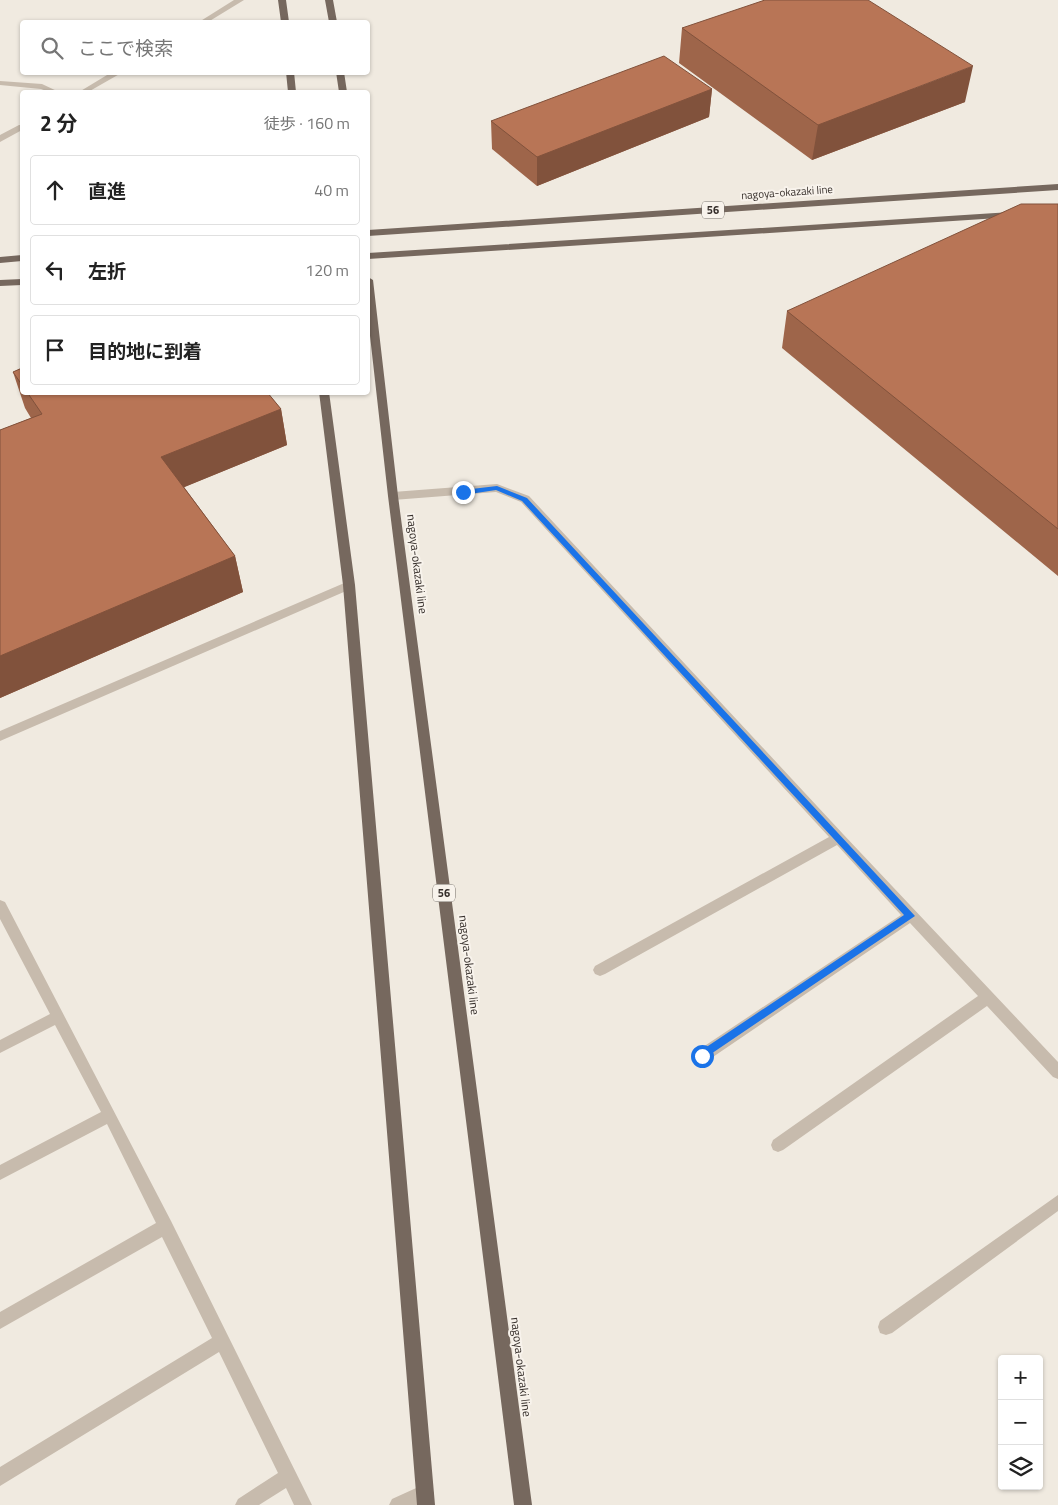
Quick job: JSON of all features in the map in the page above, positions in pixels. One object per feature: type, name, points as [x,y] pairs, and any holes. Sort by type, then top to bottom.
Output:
[{"type":"main road","points":[[282,0],[285,20]]},
{"type":"main road","points":[[330,0],[333,20]]},
{"type":"main road","points":[[290,75],[292,90]]},
{"type":"main road","points":[[340,75],[343,90]]},
{"type":"main road","name":"nagoya-okazaki line","points":[[370,233],[1058,187]]},
{"type":"main road","name":"56","points":[[370,256],[1018,214]]},
{"type":"main road","points":[[0,260],[20,258]]},
{"type":"main road","points":[[0,284],[20,282]]},
{"type":"main road","name":"nagoya-okazaki line","points":[[370,297],[393,496],[523,1505]]},
{"type":"main road","points":[[324,395],[349,585],[425,1499]]},
{"type":"street","points":[[206,20],[240,0]]},
{"type":"street","points":[[87,90],[114,75]]},
{"type":"street","points":[[0,83],[42,87],[50,90]]},
{"type":"street","points":[[0,139],[20,128]]},
{"type":"street","points":[[393,496],[497,488],[525,499],[910,916],[1058,1072]]},
{"type":"street","points":[[0,736],[349,585]]},
{"type":"street","points":[[600,970],[838,838]]},
{"type":"street","points":[[0,906],[5,929],[58,1017],[110,1115],[303,1505]]},
{"type":"street","points":[[702,1056],[910,916]]},
{"type":"street","points":[[778,1145],[988,997]]},
{"type":"street","points":[[0,1047],[58,1017]]},
{"type":"street","points":[[0,1173],[110,1115]]},
{"type":"street","points":[[886,1327],[1058,1202]]},
{"type":"street","points":[[0,1321],[166,1226]]},
{"type":"street","points":[[0,1477],[222,1341]]},
{"type":"street","points":[[244,1505],[289,1476]]},
{"type":"street","points":[[398,1505],[425,1499]]},
{"type":"building","points":[[765,0],[868,0],[973,66],[818,125],[682,28]]},
{"type":"building","points":[[664,56],[712,89],[537,157],[491,121]]},
{"type":"building","points":[[1021,204],[1058,204],[1058,529],[787,311]]},
{"type":"building","points":[[20,369],[20,382],[13,372]]},
{"type":"building","points":[[29,395],[269,395],[281,409],[161,457],[235,556],[0,656],[0,430],[42,414]]},
{"type":"route","points":[[463,492],[497,488],[525,499],[910,916],[702,1056]]}]
